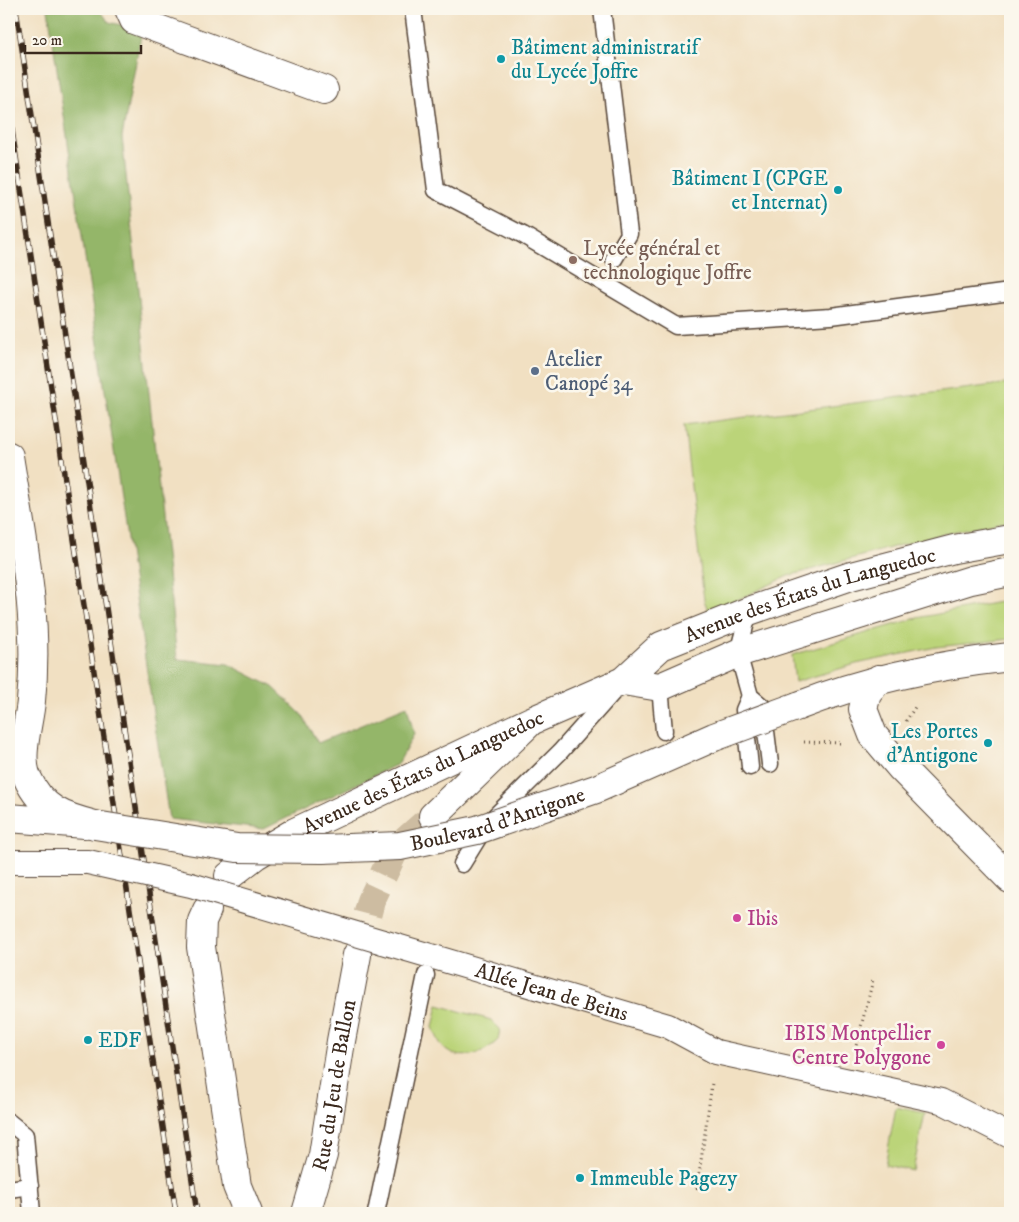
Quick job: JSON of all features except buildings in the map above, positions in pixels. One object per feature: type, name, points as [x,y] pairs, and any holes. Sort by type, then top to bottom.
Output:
[{"type":"street","points":[[129,9],[134,20],[324,90]]},
{"type":"street","points":[[9,456],[28,574],[34,627],[31,702],[24,760],[26,775],[42,801],[54,812],[95,825]]},
{"type":"street","name":"Avenue des États du Languedoc","points":[[229,876],[256,855],[295,832],[531,721],[624,681],[661,646],[749,611],[850,576],[954,549],[1010,538]]},
{"type":"street","name":"Avenue des États du Languedoc","points":[[660,688],[738,653],[971,580],[1010,572]]},
{"type":"street","name":"Boulevard d'Antigone","points":[[95,825],[237,848],[323,849],[400,846],[477,830],[596,789],[714,737],[844,688],[960,662],[1010,657]]},
{"type":"street","points":[[879,679],[866,694],[863,709],[873,735],[901,768],[1010,879]]},
{"type":"street","points":[[624,681],[660,688]]},
{"type":"street","points":[[432,816],[531,721]]},
{"type":"street","points":[[9,818],[95,825]]},
{"type":"street","name":"Allée Jean de Beins","points":[[9,862],[88,862],[191,885],[668,1026],[716,1052],[941,1101],[1010,1136]]},
{"type":"street","points":[[207,910],[202,921],[201,947],[237,1186],[248,1213]]},
{"type":"street","name":"Rue du Jeu de Ballon","points":[[306,1213],[323,1155],[340,1041],[357,955]]},
{"type":"lane","points":[[413,9],[436,190],[523,236],[676,326],[831,316],[1010,292]]},
{"type":"lane","points":[[602,9],[629,234],[614,259]]},
{"type":"lane","points":[[749,611],[738,653],[750,696],[763,707],[770,764]]},
{"type":"lane","points":[[462,864],[486,825],[560,752],[624,681]]},
{"type":"lane","points":[[660,688],[664,731]]},
{"type":"lane","points":[[750,696],[744,710],[750,767]]},
{"type":"lane","points":[[376,1213],[426,975]]},
{"type":"lane","points":[[9,1122],[25,1135],[32,1213]]},
{"type":"lane","points":[[9,1189],[30,1186]]},
{"type":"path","points":[[854,1051],[873,980]]},
{"type":"path","points":[[697,1188],[716,1052]]},
{"type":"green space","points":[[48,9],[99,9],[109,22],[142,30],[122,137],[177,659],[228,664],[273,687],[302,715],[318,743],[407,706],[414,734],[398,764],[264,829],[169,819]]},
{"type":"green space","points":[[1010,383],[1010,520],[941,534],[788,576],[709,613],[704,600],[684,425]]},
{"type":"green space","points":[[1010,600],[1010,639],[936,647],[856,664],[795,682],[792,655],[917,618]]},
{"type":"green space","points":[[438,1005],[491,1020],[500,1029],[498,1040],[481,1052],[467,1056],[460,1056],[447,1051],[440,1043],[433,1027]]},
{"type":"green space","points":[[896,1107],[925,1113],[913,1171],[885,1165]]},
{"type":"tunnel","points":[[357,955],[371,901],[395,850],[433,816]]},
{"type":"railway","points":[[16,9],[197,1213]]},
{"type":"railway","points":[[9,110],[176,1213]]},
{"type":"place","name":"Bâtiment administratif du Lycée Joffre","points":[[501,59]]},
{"type":"place","name":"Bâtiment I (CPGE et Internat)","points":[[838,190]]},
{"type":"place","name":"Lycée général et technologique Joffre","points":[[573,260]]},
{"type":"place","name":"Atelier Canopé 34","points":[[535,371]]},
{"type":"place","name":"Les Portes d'Antigone","points":[[988,743]]},
{"type":"place","name":"Ibis","points":[[737,918]]},
{"type":"place","name":"EDF","points":[[88,1040]]},
{"type":"place","name":"IBIS Montpellier Centre Polygone","points":[[941,1045]]},
{"type":"place","name":"Immeuble Pagezy","points":[[580,1178]]}]
